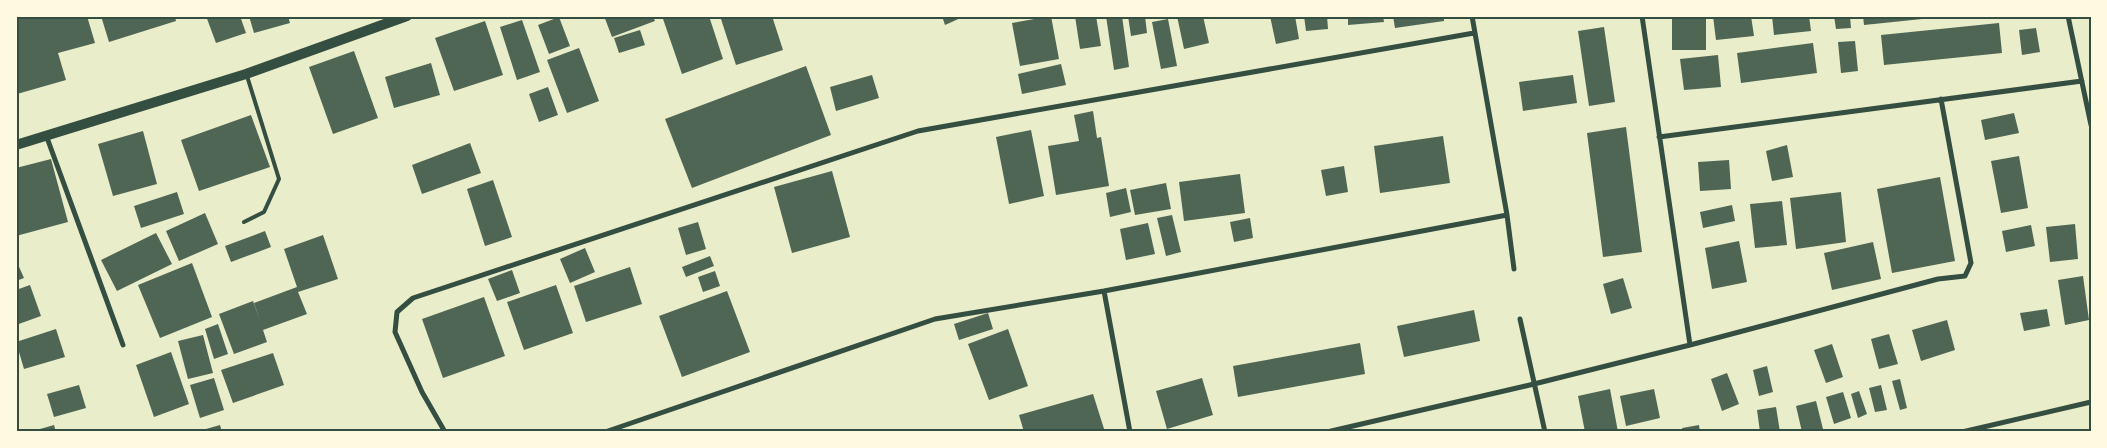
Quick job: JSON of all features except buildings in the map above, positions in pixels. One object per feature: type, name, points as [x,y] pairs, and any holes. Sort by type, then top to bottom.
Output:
[{"type":"main road","points":[[16,145],[246,74],[391,19],[407,16]]},
{"type":"street","points":[[1472,16],[1507,215],[1514,269]]},
{"type":"street","points":[[1642,16],[1690,346]]},
{"type":"street","points":[[2068,16],[2091,125]]},
{"type":"street","points":[[445,432],[422,392],[394,332],[397,312],[413,298],[918,131],[1474,33]]},
{"type":"street","points":[[1659,137],[2082,81]]},
{"type":"street","points":[[1327,432],[1690,346],[1938,279],[1965,276],[1971,263],[1941,99]]},
{"type":"street","points":[[46,135],[123,345]]},
{"type":"street","points":[[605,432],[935,318],[1104,291],[1507,215]]},
{"type":"street","points":[[1104,291],[1130,432]]},
{"type":"street","points":[[1520,319],[1545,432]]},
{"type":"street","points":[[1962,432],[2091,402]]},
{"type":"lane","points":[[244,222],[264,212],[279,180],[246,74]]}]
